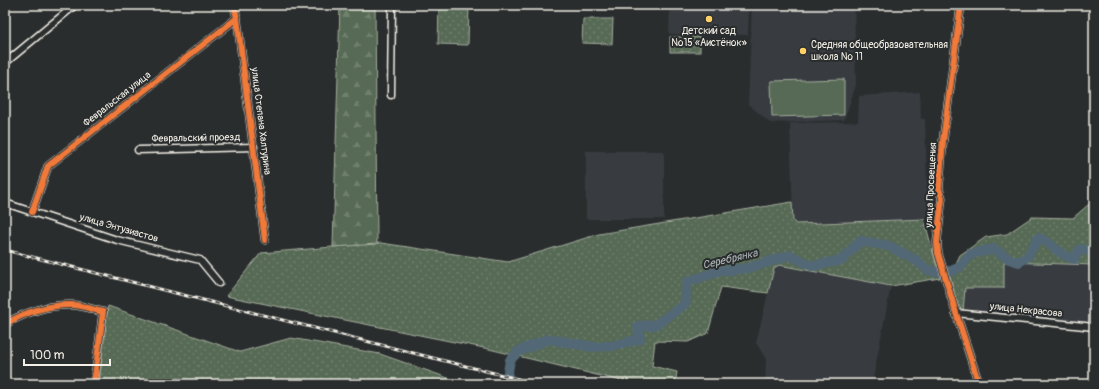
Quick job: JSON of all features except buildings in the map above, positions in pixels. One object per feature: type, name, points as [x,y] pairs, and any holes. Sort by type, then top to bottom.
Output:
[{"type":"street","points":[[5,63],[76,5]]},
{"type":"street","name":"улица Степана Халтурина","points":[[234,5],[237,18],[265,240]]},
{"type":"street","points":[[391,95],[392,5]]},
{"type":"street","name":"улица Просвещения","points":[[961,5],[942,141],[939,188],[942,198],[937,242],[938,253],[979,384]]},
{"type":"street","name":"Февральская улица","points":[[32,212],[48,166],[237,18]]},
{"type":"street","name":"Февральский проезд","points":[[138,150],[254,147]]},
{"type":"street","name":"улица Энтузиастов","points":[[5,203],[117,240],[200,260],[219,283]]},
{"type":"street","points":[[5,324],[22,314],[42,307],[74,304],[103,312],[94,384]]},
{"type":"street","name":"улица Некрасова","points":[[956,313],[1094,327]]},
{"type":"shaded area","name":"Детский сад №15 «Аистёнок»","points":[[670,5],[749,5],[748,35],[669,34]]},
{"type":"shaded area","name":"Средняя общеобразовательная школа № 11","points":[[752,5],[854,5],[856,85],[844,120],[770,123],[748,104]]},
{"type":"shaded area","points":[[920,92],[921,119],[925,119],[928,214],[924,219],[796,224],[793,221],[790,123],[858,122],[859,96]]},
{"type":"shaded area","points":[[586,151],[664,151],[664,219],[586,219]]},
{"type":"shaded area","points":[[1004,262],[1094,265],[1094,324],[963,312],[965,288]]},
{"type":"shaded area","points":[[779,265],[891,286],[872,384],[765,384],[766,359],[756,343],[774,268]]},
{"type":"green space","points":[[340,5],[375,5],[377,244],[333,247]]},
{"type":"green space","points":[[439,5],[469,5],[468,45],[438,44]]},
{"type":"green space","points":[[583,19],[613,19],[612,44],[582,43]]},
{"type":"green space","points":[[670,37],[700,37],[700,52],[670,52]]},
{"type":"green space","points":[[844,79],[844,115],[772,117],[771,81]]},
{"type":"green space","points":[[792,202],[793,221],[796,224],[924,219],[940,278],[891,286],[779,265],[774,268],[768,293],[721,287],[708,333],[688,342],[655,341],[652,366],[677,372],[675,384],[634,384],[489,349],[226,296],[261,253],[381,243],[508,262],[599,234]]},
{"type":"green space","points":[[1094,202],[1094,265],[1004,262],[1004,288],[965,288],[963,312],[957,303],[950,276],[960,255],[986,237],[1007,234],[1032,217],[1073,218],[1088,205]]},
{"type":"green space","points":[[108,306],[240,352],[291,338],[380,354],[465,384],[99,384]]},
{"type":"waterway","name":"Серебрянка","points":[[506,384],[510,360],[519,351],[549,339],[593,347],[612,346],[640,339],[638,326],[655,325],[685,304],[687,282],[719,271],[749,268],[790,255],[812,266],[842,260],[860,241],[889,246],[917,261],[928,270],[940,272],[951,271],[960,267],[971,254],[994,249],[1009,259],[1019,262],[1027,257],[1038,238],[1046,241],[1063,255],[1074,259],[1080,249],[1093,252],[1094,254]]},
{"type":"railway","points":[[5,250],[539,384]]},
{"type":"cycle path","points":[[234,5],[237,18],[265,240]]},
{"type":"cycle path","points":[[961,5],[943,141],[939,189],[942,198],[937,242],[938,253],[979,384]]},
{"type":"cycle path","points":[[32,212],[48,166],[237,18]]},
{"type":"cycle path","points":[[5,324],[29,312],[46,307],[76,305],[103,312],[94,384]]},
{"type":"place","name":"Детский сад №15 «Аистёнок»","points":[[709,19]]},
{"type":"place","name":"Средняя общеобразовательная школа № 11","points":[[803,51]]}]
